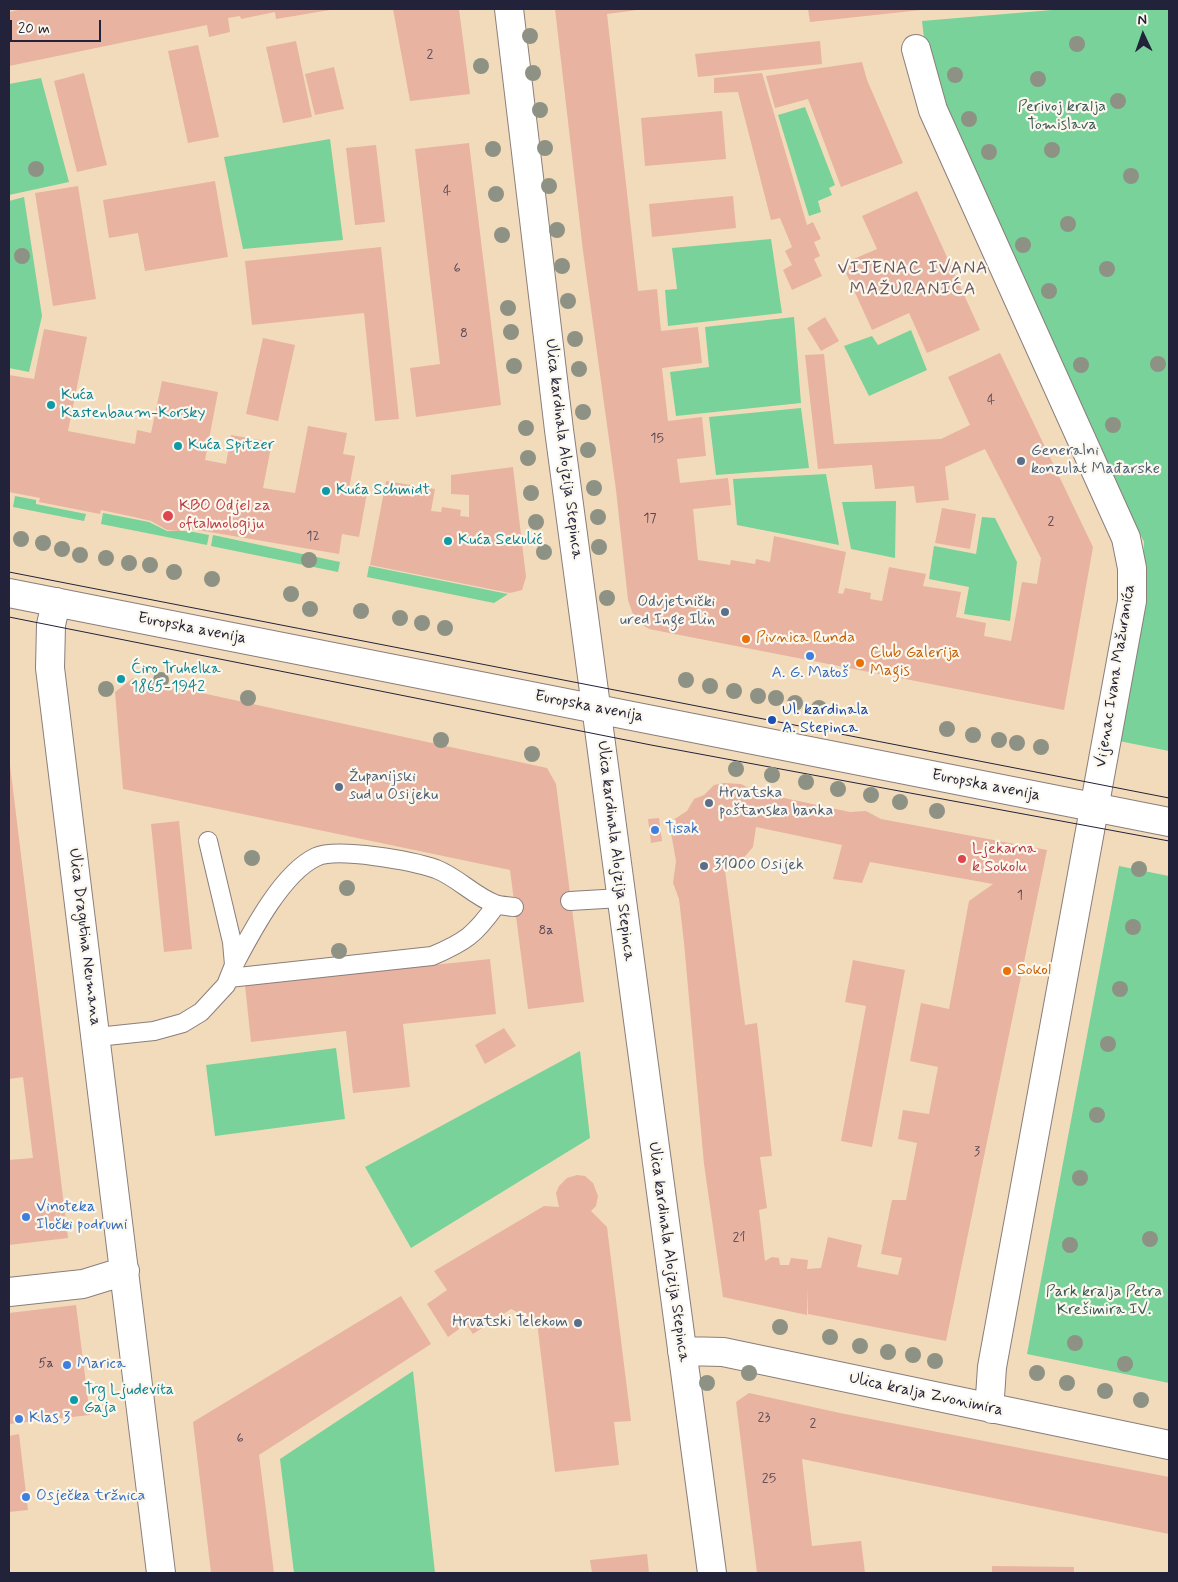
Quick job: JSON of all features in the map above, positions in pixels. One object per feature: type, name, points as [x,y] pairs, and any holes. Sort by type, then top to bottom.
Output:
[{"type":"street","name":"Ulica kardinala Alojzija Stepinca","points":[[509,9],[559,430],[712,1573]]},
{"type":"street","name":"Vijenac Ivana Mažuranića","points":[[916,49],[933,110],[1126,538],[1130,554],[1133,583],[1132,601],[1094,807]]},
{"type":"street","name":"Europska avenija","points":[[9,593],[1169,822]]},
{"type":"street","name":"Ulica Dragutina Neumana","points":[[56,602],[51,625],[50,668],[125,1272]]},
{"type":"street","points":[[992,1409],[990,1397],[992,1367],[1094,807]]},
{"type":"street","points":[[9,1292],[84,1284],[125,1272],[162,1573]]},
{"type":"street","name":"Ulica kralja Zvonimira","points":[[682,1351],[724,1352],[1169,1445]]},
{"type":"lane","points":[[208,841],[232,942],[232,972]]},
{"type":"lane","points":[[97,1038],[149,1032],[183,1023],[201,1012],[226,985],[254,928],[293,873],[316,856],[342,853],[384,858],[437,870],[496,905],[514,907]]},
{"type":"lane","points":[[570,901],[621,898]]},
{"type":"lane","points":[[232,972],[432,956],[462,943],[484,922],[496,905]]},
{"type":"green space","name":"Perivoj kralja Tomislava","points":[[1064,9],[1169,9],[1169,751],[1119,741],[1142,581],[1144,542],[930,89],[922,21]]},
{"type":"green space","points":[[41,78],[69,182],[9,195],[9,84]]},
{"type":"green space","points":[[805,107],[835,185],[829,188],[832,195],[818,201],[821,212],[809,216],[778,115]]},
{"type":"green space","points":[[330,139],[343,240],[243,249],[224,157]]},
{"type":"green space","points":[[24,197],[42,316],[29,372],[9,368],[9,201]]},
{"type":"green space","points":[[771,239],[782,313],[668,326],[665,290],[677,289],[672,248]]},
{"type":"green space","points":[[794,317],[801,403],[676,416],[670,372],[709,367],[705,327]]},
{"type":"green space","points":[[911,330],[927,370],[869,396],[844,346],[872,336],[878,345]]},
{"type":"green space","points":[[801,408],[809,468],[716,475],[709,417]]},
{"type":"green space","points":[[826,474],[839,545],[737,525],[733,479]]},
{"type":"green space","points":[[15,496],[36,500],[36,504],[86,514],[84,521],[13,507]]},
{"type":"green space","points":[[896,501],[895,558],[851,549],[842,502]]},
{"type":"green space","points":[[103,513],[149,522],[167,531],[188,531],[209,535],[207,545],[101,524]]},
{"type":"green space","points":[[982,517],[995,518],[1017,562],[1010,621],[964,614],[969,587],[929,579],[934,546],[976,554]]},
{"type":"green space","points":[[213,535],[340,562],[338,572],[211,546]]},
{"type":"green space","points":[[369,566],[508,594],[494,603],[367,577]]},
{"type":"green space","name":"Park kralja Petra Krešimira IV.","points":[[1119,866],[1169,876],[1169,1383],[1027,1354]]},
{"type":"green space","points":[[336,1048],[345,1119],[215,1136],[206,1065]]},
{"type":"green space","points":[[580,1051],[590,1138],[411,1248],[365,1167]]},
{"type":"green space","points":[[413,1371],[435,1573],[294,1573],[280,1459]]},
{"type":"building","points":[[23,9],[330,10],[276,19],[275,12],[241,19],[240,16],[228,18],[230,32],[209,37],[207,25],[9,66],[9,12]]},
{"type":"building","points":[[393,9],[459,9],[470,94],[410,101]]},
{"type":"building","points":[[555,9],[645,9],[607,14],[638,291],[657,289],[661,331],[698,327],[702,363],[662,368],[668,421],[702,417],[706,456],[677,459],[680,483],[728,478],[731,505],[693,509],[698,560],[730,565],[731,560],[755,564],[756,559],[770,562],[774,536],[846,552],[838,593],[843,594],[845,588],[871,593],[870,599],[882,601],[889,567],[926,574],[923,586],[961,592],[956,617],[986,623],[984,636],[1011,641],[1022,582],[1037,584],[1041,558],[985,449],[945,467],[949,500],[916,503],[914,486],[875,489],[872,465],[818,469],[805,355],[824,354],[834,444],[941,439],[970,425],[948,377],[1000,353],[1093,547],[1064,710],[649,629],[635,620],[628,600],[616,490],[583,251]]},
{"type":"building","points":[[808,9],[921,9],[921,10],[810,22]]},
{"type":"building","points":[[296,41],[312,117],[283,123],[266,47]]},
{"type":"building","points":[[820,41],[822,64],[698,77],[695,54]]},
{"type":"building","points":[[198,45],[219,137],[188,143],[168,51]]},
{"type":"building","points":[[862,62],[867,80],[903,163],[841,187],[808,99],[775,108],[766,76]]},
{"type":"building","points":[[334,67],[344,109],[315,115],[305,74]]},
{"type":"building","points":[[84,73],[107,165],[77,172],[54,81]]},
{"type":"building","points":[[762,73],[807,225],[813,222],[821,239],[814,242],[820,256],[814,259],[822,276],[792,290],[783,270],[792,265],[785,251],[792,247],[780,218],[771,220],[738,92],[714,93],[714,78]]},
{"type":"building","points":[[722,111],[726,159],[645,166],[641,118]]},
{"type":"building","points":[[469,143],[501,405],[416,417],[410,368],[440,364],[415,149]]},
{"type":"building","points":[[376,145],[385,222],[355,225],[346,148]]},
{"type":"building","points":[[215,181],[228,257],[145,271],[138,233],[109,238],[103,200]]},
{"type":"building","points":[[78,186],[96,299],[53,306],[35,193]]},
{"type":"building","points":[[917,191],[980,330],[927,353],[909,313],[872,330],[842,264],[877,249],[862,216]]},
{"type":"building","points":[[733,196],[736,228],[652,237],[649,204]]},
{"type":"building","points":[[381,247],[399,419],[375,421],[364,313],[252,325],[245,261]]},
{"type":"building","points":[[825,317],[839,341],[821,351],[807,328]]},
{"type":"building","points":[[44,329],[87,337],[68,431],[135,444],[137,430],[151,433],[162,381],[218,392],[205,460],[226,464],[231,435],[272,442],[263,488],[295,493],[308,426],[347,433],[343,454],[355,456],[349,489],[367,493],[359,537],[342,534],[339,554],[186,528],[179,531],[167,530],[151,521],[101,510],[100,514],[39,502],[40,498],[9,492],[9,375],[34,379]]},
{"type":"building","points":[[263,338],[295,345],[278,421],[246,414]]},
{"type":"building","name":"Kuća Sekulić","points":[[513,467],[526,577],[522,590],[510,593],[370,565],[386,481],[435,489],[431,511],[441,512],[442,507],[461,510],[460,516],[469,517],[469,495],[451,494],[451,475]]},
{"type":"building","points":[[942,508],[976,514],[970,549],[935,543]]},
{"type":"building","name":"Županijski sud u Osijeku","points":[[133,678],[547,768],[556,784],[584,1002],[528,1009],[510,870],[123,789],[115,692]]},
{"type":"building","points":[[9,757],[68,1238],[9,1245],[9,1160],[33,1158],[23,1077],[9,1079]]},
{"type":"building","points":[[724,783],[741,784],[756,792],[850,812],[866,811],[881,819],[1047,850],[946,1341],[808,1314],[808,1288],[807,1315],[723,1297],[704,1164],[684,943],[679,899],[673,883],[676,861],[671,833],[673,820],[687,811],[694,799],[704,795],[714,785]],"holes":[[[756,827],[842,845],[833,879],[862,883],[870,862],[993,884],[969,901],[949,1009],[921,1003],[910,1061],[938,1067],[929,1114],[903,1110],[898,1139],[917,1143],[906,1200],[892,1200],[881,1254],[902,1258],[898,1275],[857,1267],[862,1245],[828,1237],[821,1268],[807,1269],[808,1260],[791,1258],[789,1265],[780,1265],[779,1258],[772,1257],[765,1261],[759,1210],[767,1208],[760,1157],[772,1156],[757,1023],[745,1025],[725,870],[741,861],[753,847]]]},
{"type":"building","name":"Tisak","points":[[659,818],[662,841],[651,843],[648,819]]},
{"type":"building","points":[[179,821],[192,949],[164,952],[151,824]]},
{"type":"building","points":[[490,959],[496,1014],[403,1024],[410,1087],[353,1093],[346,1031],[251,1042],[245,985]]},
{"type":"building","points":[[853,960],[905,970],[872,1147],[841,1141],[866,1006],[845,1002]]},
{"type":"building","points":[[504,1028],[516,1046],[485,1064],[475,1045]]},
{"type":"building","name":"Hrvatski Telekom","points":[[577,1175],[585,1176],[593,1183],[598,1196],[596,1206],[591,1211],[607,1227],[631,1421],[614,1422],[619,1465],[555,1472],[537,1322],[511,1309],[473,1334],[466,1324],[448,1337],[427,1304],[447,1290],[434,1271],[544,1206],[559,1207],[556,1193],[559,1186],[567,1178]]},
{"type":"building","points":[[401,1296],[431,1344],[259,1455],[274,1573],[211,1573],[193,1422]]},
{"type":"building","name":"Osječka tržnica","points":[[76,1305],[90,1415],[9,1424],[9,1313]]},
{"type":"building","points":[[749,1393],[840,1413],[1169,1477],[1169,1534],[802,1459],[812,1546],[861,1541],[865,1573],[757,1573],[736,1402]]},
{"type":"building","points":[[19,1434],[28,1510],[9,1512],[9,1436]]},
{"type":"building","points":[[647,1554],[649,1573],[592,1573],[590,1560]]},
{"type":"building","points":[[992,1566],[1074,1567],[1074,1573],[992,1573]]},
{"type":"tram line","points":[[9,572],[1169,798]]},
{"type":"tram line","points":[[9,617],[651,745],[1169,841]]},
{"type":"place","name":"Kuća Kastenbaum-Korsky","points":[[51,405]]},
{"type":"place","name":"Kuća Spitzer","points":[[178,446]]},
{"type":"place","name":"Generalni konzulat Mađarske","points":[[1021,461]]},
{"type":"place","name":"Kuća Schmidt","points":[[326,491]]},
{"type":"place","name":"KBO Odjel za oftalmologiju","points":[[168,516]]},
{"type":"place","name":"Kuća Sekulić","points":[[448,541]]},
{"type":"place","name":"Odvjetnički ured Inge Ilin","points":[[725,612]]},
{"type":"place","name":"Pivnica Runda","points":[[746,639]]},
{"type":"place","name":"A. G. Matoš","points":[[810,656]]},
{"type":"place","name":"Club Galerija Magis","points":[[860,663]]},
{"type":"place","name":"Ćiro Truhelka 1865-1942","points":[[121,679]]},
{"type":"place","name":"Ul. kardinala A. Stepinca","points":[[772,720]]},
{"type":"place","name":"Županijski sud u Osijeku","points":[[339,787]]},
{"type":"place","name":"Hrvatska poštanska banka","points":[[709,803]]},
{"type":"place","name":"Tisak","points":[[655,830]]},
{"type":"place","name":"Ljekarna k Sokolu","points":[[962,859]]},
{"type":"place","name":"31000 Osijek","points":[[704,866]]},
{"type":"place","name":"Sokol","points":[[1007,971]]},
{"type":"place","name":"Vinoteka Iločki podrumi","points":[[26,1217]]},
{"type":"place","name":"Hrvatski Telekom","points":[[578,1323]]},
{"type":"place","name":"Marica","points":[[67,1365]]},
{"type":"place","name":"Trg Ljudevita Gaja","points":[[74,1400]]},
{"type":"place","name":"Klas 3","points":[[19,1419]]},
{"type":"place","name":"Osječka tržnica","points":[[26,1497]]},
{"type":"district","name":"VIJENAC IVANA MAŽURANIĆA","points":[[913,279]]}]
